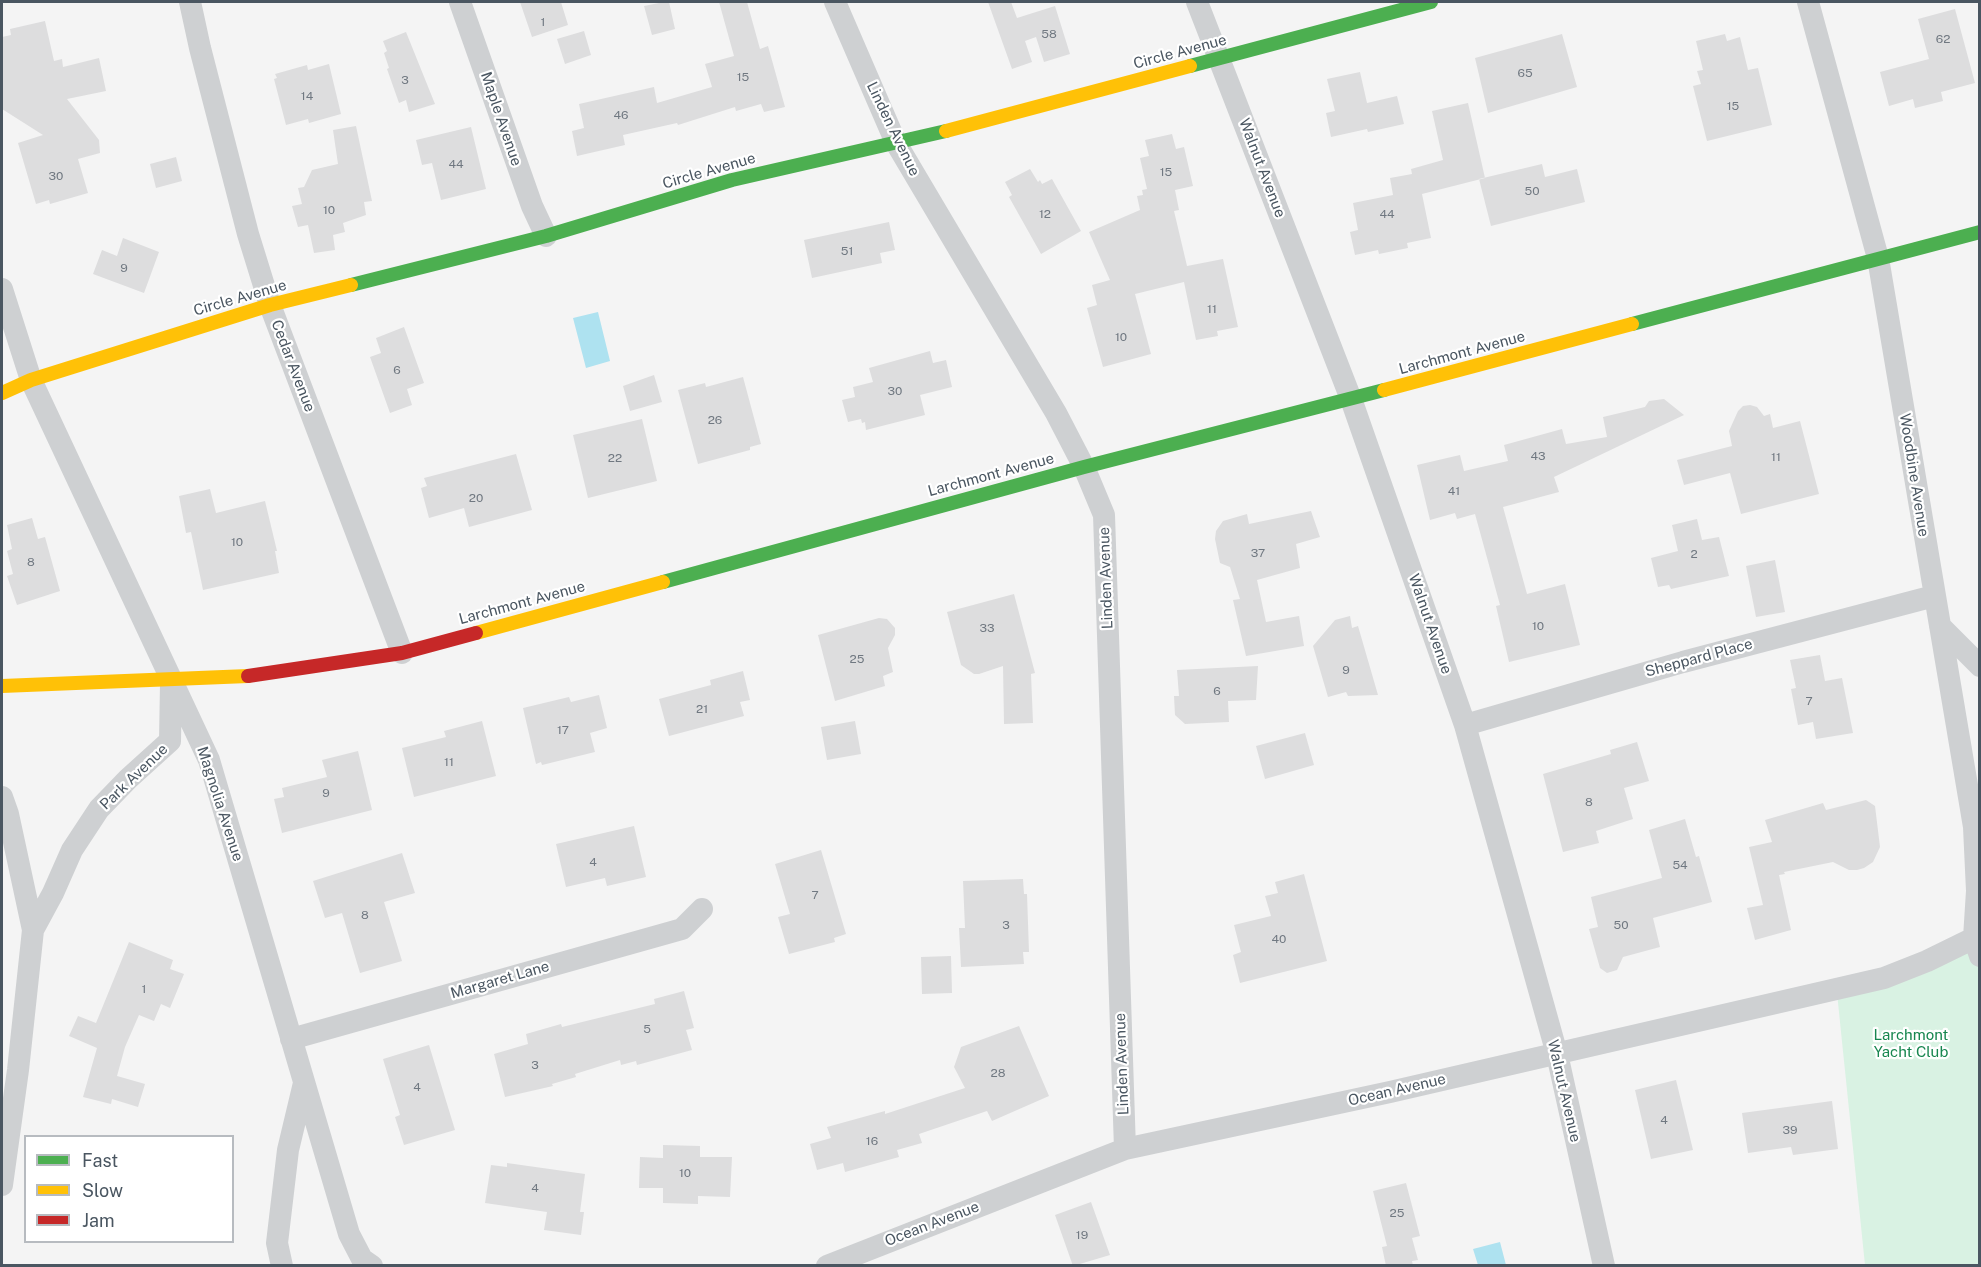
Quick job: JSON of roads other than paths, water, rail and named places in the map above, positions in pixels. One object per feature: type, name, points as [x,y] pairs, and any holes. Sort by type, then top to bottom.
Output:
[{"type":"street","name":"Cedar Avenue","points":[[190,2],[248,234],[270,305],[402,653]]},
{"type":"street","name":"Maple Avenue","points":[[460,2],[532,206],[546,236]]},
{"type":"street","name":"Linden Avenue","points":[[835,2],[896,143],[1056,413],[1084,467],[1104,515],[1125,1149]]},
{"type":"street","name":"Walnut Avenue","points":[[1197,2],[1351,399],[1465,725],[1557,1054],[1604,1266]]},
{"type":"street","name":"Circle Avenue","points":[[2,393],[31,380],[270,305],[546,236],[732,180],[896,143],[1431,2]]},
{"type":"street","name":"Woodbine Avenue","points":[[1808,2],[1878,258],[1934,596],[1977,824],[1977,947]]},
{"type":"street","name":"Larchmont Avenue","points":[[2,686],[260,676],[402,653],[1084,467],[1351,399],[1980,232]]},
{"type":"street","name":"Magnolia Avenue","points":[[2,289],[31,380],[209,760],[349,1234],[363,1259],[372,1266]]},
{"type":"street","name":"Sheppard Place","points":[[1465,725],[1683,662],[1934,596]]},
{"type":"street","points":[[1940,626],[1980,666]]},
{"type":"street","name":"Park Avenue","points":[[33,930],[72,850],[99,809],[170,741],[171,679]]},
{"type":"street","name":"Park Avenue","points":[[2,797],[8,814],[33,930],[18,1070],[2,1185]]},
{"type":"street","name":"Margaret Lane","points":[[291,1039],[682,929],[702,909]]},
{"type":"street","name":"Ocean Avenue","points":[[827,1266],[1125,1149],[1390,1092],[1884,978],[1977,947]]},
{"type":"street","points":[[282,1266],[277,1243],[288,1150],[304,1082]]},
{"type":"water","points":[[598,312],[610,361],[586,368],[573,318]]},
{"type":"water","points":[[1500,1242],[1506,1265],[1478,1265],[1473,1249]]},
{"type":"park label","name":"Larchmont Yacht Club","points":[[1911,1044]]}]
